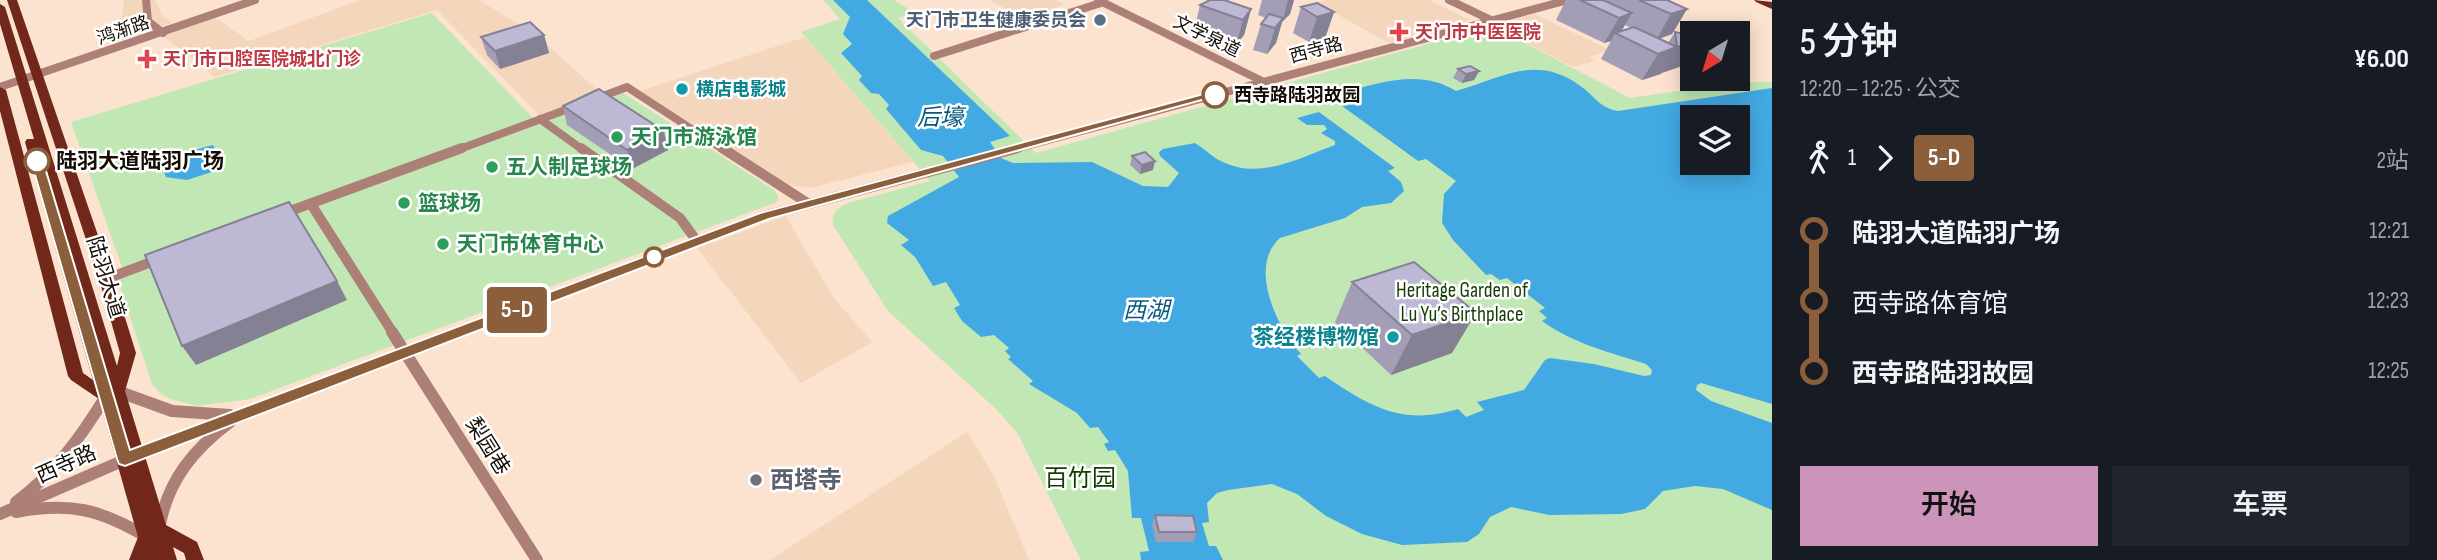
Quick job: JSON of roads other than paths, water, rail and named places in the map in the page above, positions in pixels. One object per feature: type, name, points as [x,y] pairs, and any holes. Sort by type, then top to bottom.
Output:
[{"type":"main road","points":[[12,0],[40,83],[80,204],[106,279],[128,353],[111,393],[76,376],[4,106],[9,85],[40,83]]},
{"type":"main road","name":"陆羽大道","points":[[0,7],[9,85],[66,223],[111,393],[153,533],[168,560]]},
{"type":"main road","name":"陆羽大道","points":[[0,34],[9,85],[71,281],[111,393]]},
{"type":"main road","points":[[66,223],[80,204]]},
{"type":"main road","points":[[44,262],[71,281]]},
{"type":"main road","points":[[138,560],[153,533],[191,548],[195,560]]},
{"type":"main road","name":"陆羽大道","points":[[153,533],[154,560]]},
{"type":"street","points":[[146,0],[148,21],[163,33]]},
{"type":"street","name":"鸿渐路","points":[[40,83],[163,33],[255,0]]},
{"type":"street","points":[[1449,0],[1491,20]]},
{"type":"street","name":"西寺路","points":[[0,514],[130,457],[696,240],[809,204],[1568,0]]},
{"type":"street","points":[[934,56],[1103,1]]},
{"type":"street","name":"文学泉道","points":[[1103,1],[1264,82]]},
{"type":"street","points":[[275,217],[627,87],[809,204]]},
{"type":"street","points":[[540,120],[680,218],[696,240]]},
{"type":"street","name":"梨园巷","points":[[310,204],[537,560]]},
{"type":"street","points":[[106,279],[167,257]]},
{"type":"street","points":[[0,514],[53,473],[71,452],[111,393],[169,412],[190,415],[240,415]]},
{"type":"street","points":[[0,514],[37,508],[88,508],[153,533],[179,471],[213,435],[240,415]]},
{"type":"water","name":"西湖","points":[[833,0],[867,0],[1010,136],[990,142],[1001,158],[1013,163],[1092,162],[1143,186],[1168,187],[1179,173],[1160,156],[1159,152],[1163,149],[1195,143],[1223,162],[1251,169],[1293,161],[1335,145],[1335,141],[1321,133],[1327,129],[1324,125],[1307,125],[1297,118],[1319,112],[1395,168],[1388,171],[1401,182],[1404,191],[1391,203],[1362,207],[1345,218],[1280,238],[1270,250],[1266,265],[1270,298],[1283,329],[1301,354],[1297,356],[1319,378],[1325,376],[1372,405],[1404,414],[1420,415],[1458,409],[1466,417],[1484,410],[1477,402],[1524,390],[1545,360],[1550,358],[1594,364],[1644,376],[1651,375],[1652,370],[1646,364],[1592,347],[1554,329],[1542,321],[1547,318],[1539,311],[1545,308],[1507,278],[1500,280],[1491,274],[1486,275],[1453,240],[1442,223],[1444,194],[1456,181],[1426,159],[1418,161],[1342,106],[1357,101],[1345,92],[1401,79],[1429,80],[1456,91],[1504,75],[1533,70],[1548,71],[1579,85],[1601,104],[1618,111],[1772,88],[1772,404],[1701,383],[1696,390],[1711,401],[1772,423],[1772,510],[1723,489],[1695,486],[1663,491],[1645,509],[1621,514],[1549,515],[1511,507],[1490,517],[1479,534],[1467,542],[1402,545],[1362,534],[1326,516],[1297,494],[1272,484],[1217,493],[1207,503],[1209,522],[1202,523],[1209,546],[1216,546],[1223,560],[1141,560],[1140,552],[1149,551],[1141,518],[1132,518],[1128,471],[1115,450],[1108,451],[1104,444],[1109,442],[1098,427],[1090,428],[1077,413],[1029,384],[1033,381],[1008,359],[1011,357],[1005,351],[1009,348],[994,335],[981,337],[962,321],[954,308],[960,305],[946,282],[933,286],[915,257],[901,245],[909,240],[887,223],[888,216],[959,177],[943,156],[921,150],[886,109],[889,105],[879,94],[871,93],[859,80],[862,76],[841,53],[852,44],[843,34],[850,17]]},
{"type":"water","points":[[213,145],[224,168],[187,180],[166,177],[164,172],[172,161]]},
{"type":"place","name":"天门市卫生健康委员会","points":[[1100,20]]},
{"type":"place","name":"天门市中医医院","points":[[1399,32]]},
{"type":"place","name":"天门市口腔医院城北门诊","points":[[147,59]]},
{"type":"place","name":"横店电影城","points":[[682,89]]},
{"type":"place","name":"西寺路陆羽故园","points":[[1215,95]]},
{"type":"place","name":"天门市游泳馆","points":[[617,137]]},
{"type":"place","name":"陆羽大道陆羽广场","points":[[37,161]]},
{"type":"place","name":"五人制足球场","points":[[492,167]]},
{"type":"place","name":"篮球场","points":[[404,203]]},
{"type":"place","name":"天门市体育中心","points":[[443,244]]},
{"type":"place","name":"茶经楼博物馆","points":[[1393,337]]},
{"type":"place","name":"西塔寺","points":[[756,480]]},
{"type":"water label","name":"后壕","points":[[940,117]]},
{"type":"park label","name":"Heritage Garden of Lu Yu’s Birthplace","points":[[1462,302]]},
{"type":"park label","name":"百竹园","points":[[1080,478]]}]
